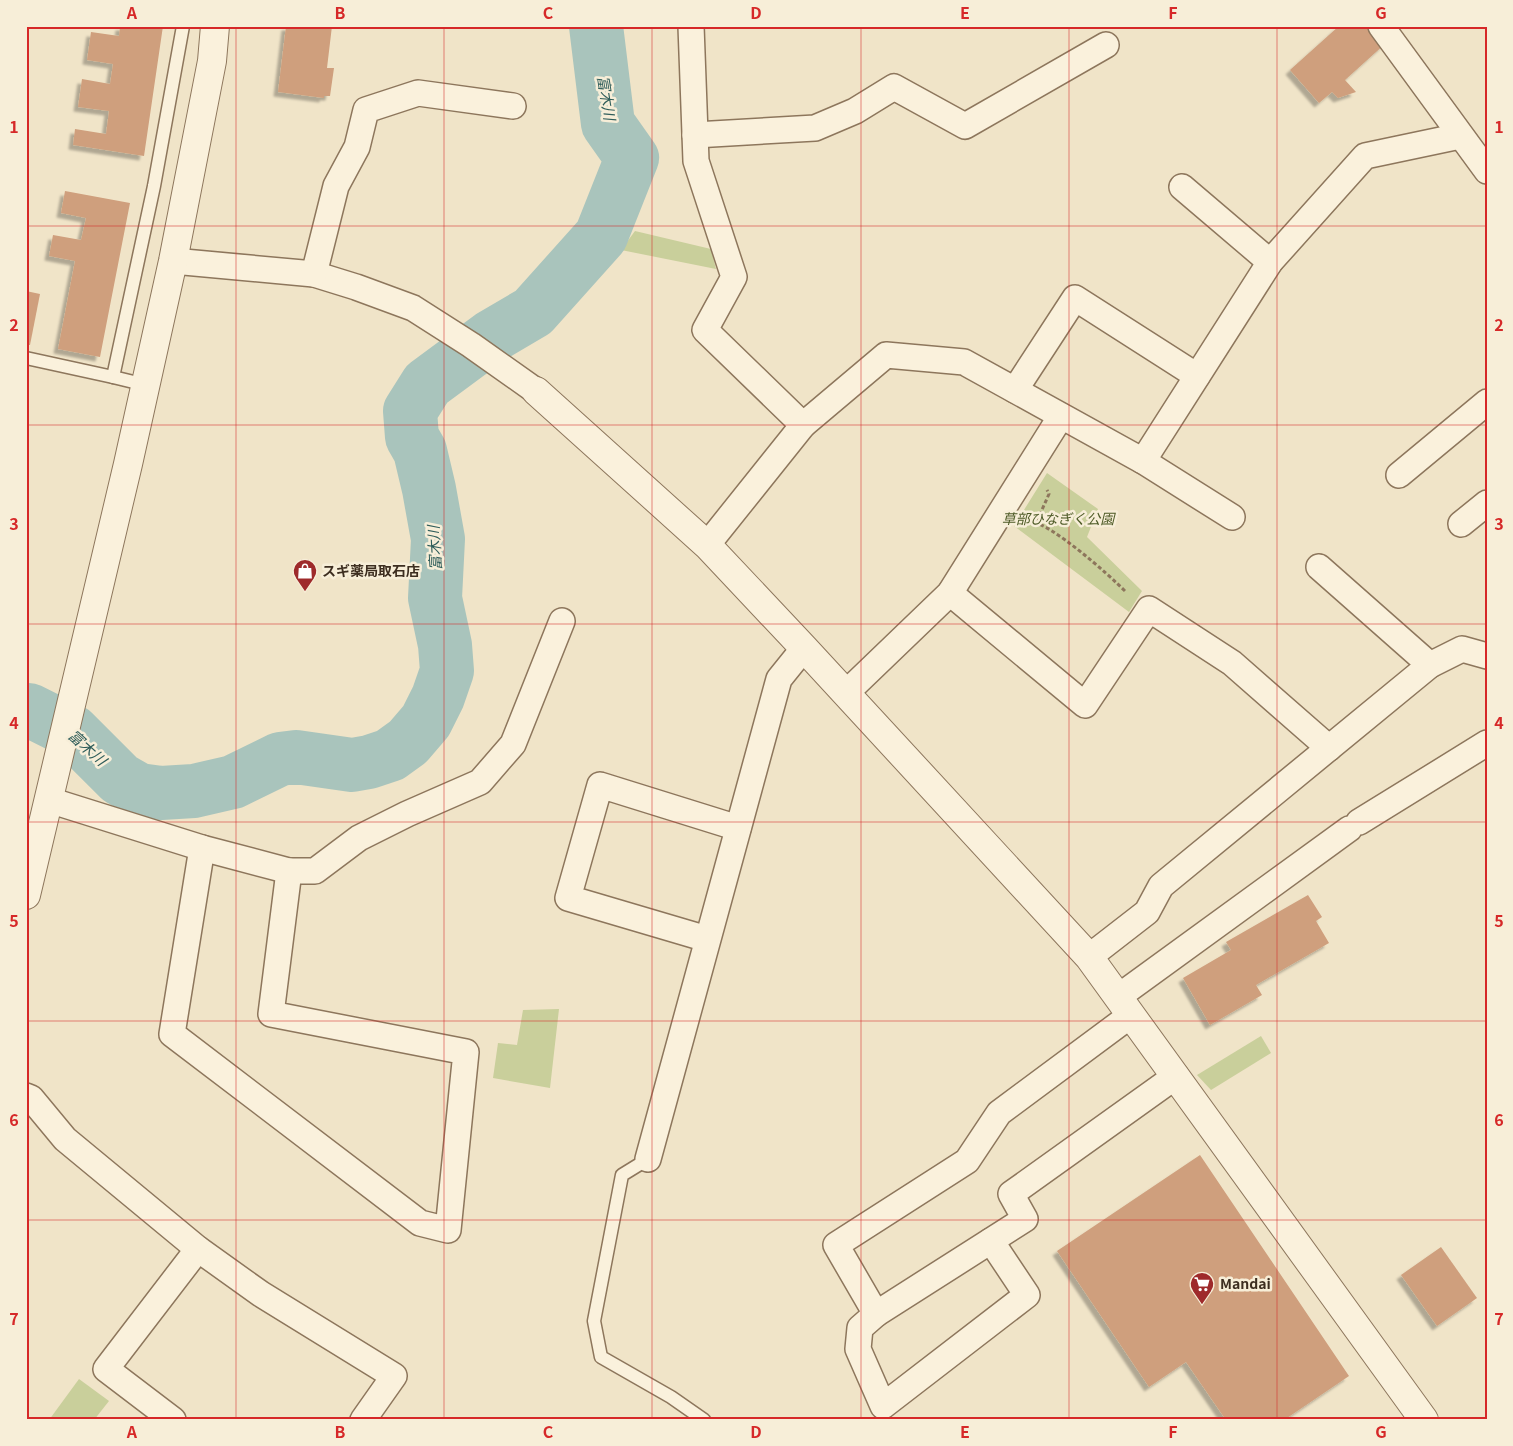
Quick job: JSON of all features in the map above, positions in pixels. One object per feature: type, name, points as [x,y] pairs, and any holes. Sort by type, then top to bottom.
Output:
[{"type":"street","points":[[26,895],[146,385],[212,61],[215,26]]},
{"type":"street","points":[[691,26],[696,162],[734,277],[705,330],[803,425]]},
{"type":"street","points":[[1381,26],[1487,172]]},
{"type":"street","points":[[695,135],[815,128],[855,111],[894,87],[965,126],[1106,45]]},
{"type":"street","points":[[314,274],[336,186],[358,147],[366,110],[418,93],[513,106]]},
{"type":"street","points":[[1143,461],[1270,262],[1365,156],[1460,136]]},
{"type":"street","points":[[1182,187],[1270,262]]},
{"type":"street","points":[[172,262],[314,274],[413,308],[471,345],[536,391],[707,545],[1089,957],[1424,1420]]},
{"type":"street","points":[[1014,390],[1075,298],[1197,376]]},
{"type":"street","points":[[707,545],[803,425],[886,355],[964,362],[1143,461],[1232,517]]},
{"type":"street","points":[[1399,475],[1487,402]]},
{"type":"street","points":[[846,693],[950,593],[1061,416]]},
{"type":"street","points":[[1461,524],[1487,503]]},
{"type":"street","points":[[1319,567],[1430,665]]},
{"type":"street","points":[[950,593],[1085,705],[1149,609],[1232,663],[1329,748]]},
{"type":"street","points":[[49,800],[202,848],[289,871],[315,871],[359,838],[407,814],[480,782],[513,744],[562,621]]},
{"type":"street","points":[[648,1159],[778,679],[804,648]]},
{"type":"street","points":[[1089,957],[1147,912],[1161,886],[1430,665],[1462,648],[1487,656]]},
{"type":"street","points":[[876,1314],[836,1245],[967,1161],[999,1112],[1125,1006],[1354,825],[1487,743]]},
{"type":"street","points":[[707,939],[568,898],[600,785],[738,828]]},
{"type":"street","points":[[202,848],[172,1034],[420,1223],[448,1230],[466,1052],[271,1014],[289,871]]},
{"type":"street","points":[[991,1240],[1027,1295],[882,1406],[858,1350],[860,1328],[876,1314],[991,1240],[1025,1219],[1011,1194],[1176,1076]]},
{"type":"street","points":[[26,1096],[31,1098],[64,1140],[198,1248],[261,1294],[394,1376],[363,1420]]},
{"type":"street","points":[[173,1420],[106,1369],[198,1248]]},
{"type":"lane","points":[[113,377],[154,186],[183,26]]},
{"type":"lane","points":[[26,358],[146,385]]},
{"type":"lane","points":[[648,1159],[622,1175],[594,1321],[601,1357],[671,1397],[704,1420]]},
{"type":"path","points":[[1037,521],[1050,494]]},
{"type":"path","points":[[1000,512],[1037,521],[1081,552],[1125,591]]},
{"type":"green space","points":[[635,231],[711,249],[716,269],[621,250]]},
{"type":"green space","name":"草部ひなぎく公園","points":[[1047,473],[1098,509],[1087,537],[1142,591],[1129,612],[1014,526]]},
{"type":"green space","points":[[559,1009],[550,1088],[493,1078],[498,1043],[517,1045],[523,1010]]},
{"type":"green space","points":[[1261,1036],[1271,1053],[1211,1090],[1197,1075]]},
{"type":"green space","points":[[79,1379],[109,1401],[94,1420],[49,1420]]},
{"type":"building","points":[[120,26],[163,26],[144,156],[73,145],[75,129],[106,134],[109,111],[78,107],[82,79],[110,84],[113,64],[87,60],[91,32],[119,36]]},
{"type":"building","points":[[286,26],[332,26],[327,68],[334,68],[330,96],[324,96],[324,98],[278,92]]},
{"type":"building","points":[[1339,26],[1371,26],[1386,43],[1345,80],[1356,92],[1338,98],[1332,92],[1319,103],[1290,70]]},
{"type":"building","points":[[65,191],[130,203],[100,357],[58,349],[75,261],[49,256],[53,235],[81,240],[86,218],[61,213]]},
{"type":"building","points":[[26,291],[40,294],[30,345],[26,345]]},
{"type":"building","points":[[1308,895],[1322,917],[1316,921],[1329,943],[1256,985],[1262,995],[1210,1025],[1183,978],[1231,950],[1226,942]]},
{"type":"building","points":[[1200,1155],[1349,1376],[1284,1420],[1226,1420],[1186,1362],[1149,1387],[1057,1251]]},
{"type":"building","points":[[1441,1247],[1477,1298],[1437,1326],[1401,1275]]},
{"type":"waterway","name":"富木川","points":[[26,711],[29,710],[73,732],[120,779],[139,790],[161,793],[194,791],[233,782],[280,759],[296,757],[352,765],[369,762],[390,755],[408,742],[426,721],[438,697],[447,671],[445,645],[435,598],[438,539],[420,451],[412,437],[410,411],[427,384],[492,336],[533,312],[601,236],[632,158],[608,124],[596,26]]},
{"type":"place","name":"スギ薬局取石店","points":[[305,592]]},
{"type":"place","name":"Mandai","points":[[1202,1305]]}]
